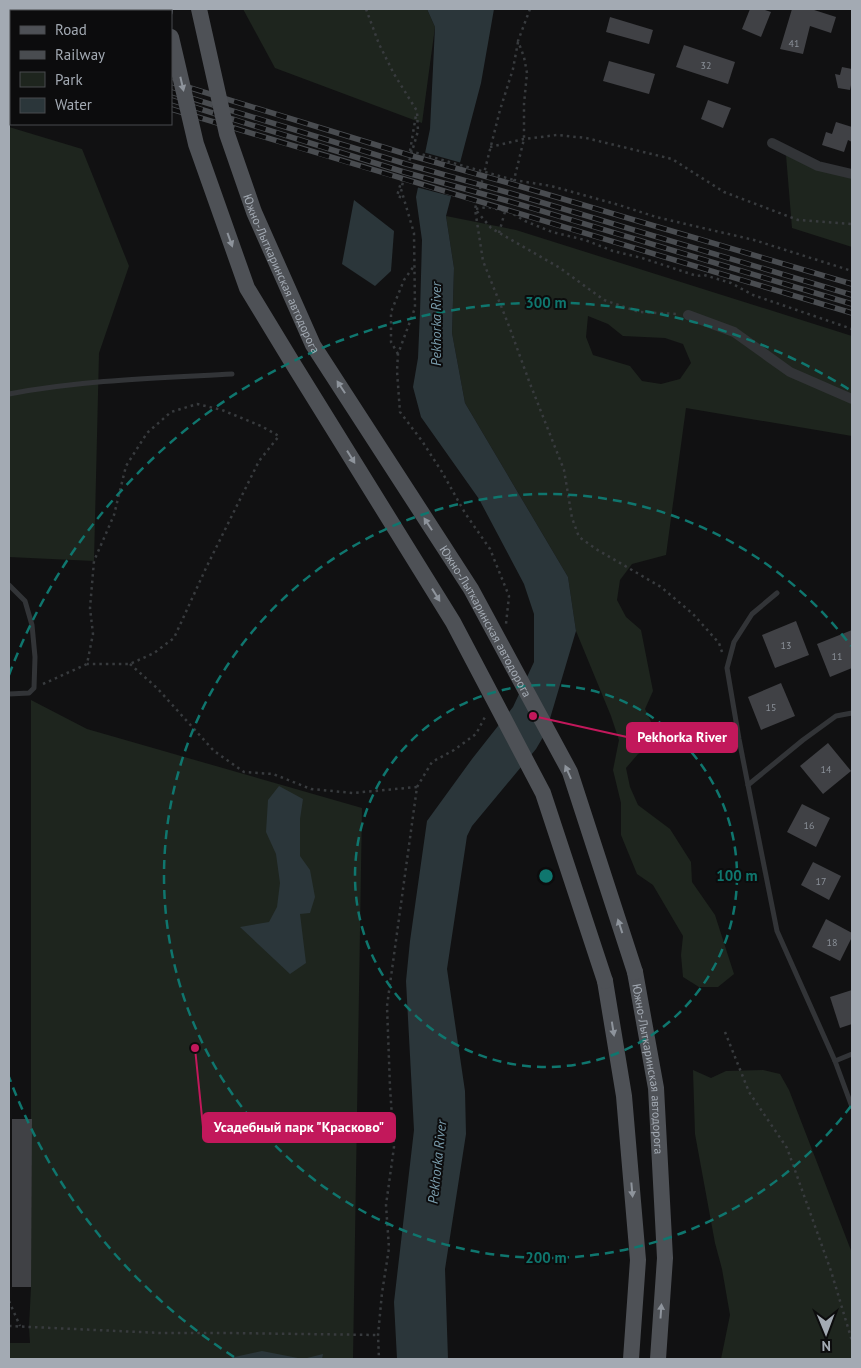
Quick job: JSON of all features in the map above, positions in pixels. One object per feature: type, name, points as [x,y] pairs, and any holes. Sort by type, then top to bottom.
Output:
[{"type":"main road","name":"Южно-Лыткаринская автодорога","points":[[199,9],[227,134],[254,212],[314,345],[471,589],[570,772],[635,972],[656,1088],[665,1258],[658,1359]]},
{"type":"main road","points":[[172,41],[196,144],[247,288],[453,622],[546,802],[605,981],[624,1096],[638,1260],[631,1359]]},
{"type":"street","points":[[772,143],[818,166],[852,174]]},
{"type":"street","points":[[688,315],[734,332],[790,372],[852,399]]},
{"type":"lane","points":[[9,394],[126,379],[232,374]]},
{"type":"lane","points":[[9,585],[25,601],[32,626],[35,657],[34,688],[29,693],[9,694]]},
{"type":"lane","points":[[777,593],[752,614],[734,642],[727,668],[739,740],[777,931],[835,1061],[852,1107]]},
{"type":"lane","points":[[748,785],[836,716],[852,713]]},
{"type":"lane","points":[[835,1061],[852,1054]]},
{"type":"path","points":[[366,9],[379,44],[394,74],[417,111],[418,131],[402,189],[414,233],[415,308],[398,354],[397,371],[400,412],[432,456],[465,513],[490,549],[509,596],[506,624]]},
{"type":"path","points":[[530,9],[518,41],[513,69],[490,147],[476,209],[483,260],[564,470],[572,518],[579,537],[596,549],[662,587],[693,614],[719,643],[727,668]]},
{"type":"path","points":[[514,180],[524,139],[524,104],[527,73],[518,41]]},
{"type":"path","points":[[417,111],[410,151],[514,180],[551,186],[619,204],[656,217],[754,240],[852,271]]},
{"type":"path","points":[[490,147],[524,139],[557,135],[586,138],[672,159],[724,192],[798,220],[852,224]]},
{"type":"path","points":[[402,179],[397,196],[404,198]]},
{"type":"path","points":[[476,209],[488,207],[510,212],[525,221],[552,232],[585,240],[668,268],[732,283],[753,295],[852,329]]},
{"type":"path","points":[[498,234],[506,208]]},
{"type":"path","points":[[476,209],[498,234],[560,268],[604,300],[639,312],[688,315]]},
{"type":"path","points":[[398,354],[391,342],[391,312],[404,280],[414,266]]},
{"type":"path","points":[[34,688],[87,664],[130,664],[154,653],[174,638],[259,461],[279,436],[261,426],[222,410],[197,404],[171,412],[148,433],[126,466],[114,515],[94,561],[90,608],[93,634],[87,664]]},
{"type":"path","points":[[130,664],[157,688],[214,751],[244,772],[273,774],[311,789],[353,793],[417,787]]},
{"type":"path","points":[[379,1359],[378,1335],[389,1248],[386,1206],[394,1147],[387,1006],[417,787],[432,762],[454,750],[476,734],[487,713]]},
{"type":"path","points":[[725,1032],[749,1092],[787,1148],[831,1271],[852,1340]]},
{"type":"path","points":[[9,1301],[20,1326]]},
{"type":"path","points":[[9,1326],[161,1333],[228,1332],[378,1335]]},
{"type":"green space","points":[[243,9],[427,9],[435,27],[422,123],[275,68]]},
{"type":"green space","points":[[9,127],[82,149],[129,266],[99,353],[94,561],[9,557]]},
{"type":"green space","points":[[786,155],[852,173],[852,247],[792,228]]},
{"type":"green space","points":[[446,216],[516,230],[852,336],[852,436],[686,408],[666,555],[632,564],[620,580],[617,600],[626,617],[641,630],[653,691],[645,709],[653,726],[655,746],[638,754],[626,768],[630,787],[638,805],[670,829],[691,862],[692,882],[715,915],[734,974],[718,987],[699,987],[683,977],[681,955],[683,936],[653,885],[637,874],[621,835],[621,803],[613,770],[619,740],[576,631],[568,577],[465,403],[452,333],[454,268]],"holes":[[[588,316],[608,324],[623,336],[665,338],[683,344],[691,363],[680,379],[661,384],[642,381],[630,366],[593,355],[586,337]]]},
{"type":"green space","points":[[31,700],[87,729],[362,808],[353,1359],[9,1359],[9,1343],[30,1343]]},
{"type":"green space","points":[[693,1070],[711,1078],[726,1071],[763,1070],[780,1074],[789,1090],[852,1253],[852,1359],[721,1359],[730,1315],[695,1134]]},
{"type":"water","points":[[427,9],[494,9],[481,83],[446,216],[454,268],[452,333],[465,403],[568,577],[576,631],[546,732],[536,749],[472,826],[467,836],[447,969],[465,1091],[466,1134],[445,1269],[448,1359],[397,1359],[394,1302],[414,1130],[406,981],[427,821],[513,707],[534,662],[534,614],[524,584],[479,499],[421,417],[413,387],[418,358],[422,240],[416,197],[430,129],[435,27]]},
{"type":"water","points":[[354,200],[394,231],[391,271],[375,286],[342,264]]},
{"type":"water","points":[[279,786],[303,799],[300,819],[300,856],[310,870],[315,897],[310,913],[300,914],[306,963],[290,974],[240,927],[269,922],[277,907],[280,883],[276,854],[266,832],[268,800]]},
{"type":"water","points":[[262,1351],[303,1359],[230,1359]]},
{"type":"water","points":[[323,1354],[322,1359],[303,1359]]},
{"type":"pier","points":[[423,152],[462,163],[454,197],[416,187]]},
{"type":"building","points":[[750,9],[762,9],[771,12],[761,37],[742,29]]},
{"type":"building","points":[[792,9],[811,9],[836,17],[831,33],[810,26],[803,54],[780,49]]},
{"type":"building","points":[[610,17],[653,30],[649,44],[606,32]]},
{"type":"building","points":[[684,45],[735,62],[728,84],[676,67]]},
{"type":"building","points":[[609,61],[655,74],[649,94],[603,81]]},
{"type":"building","points":[[842,67],[852,69],[850,90],[838,88],[835,74],[840,75]]},
{"type":"building","points":[[708,100],[731,108],[723,128],[701,119]]},
{"type":"building","points":[[836,122],[852,127],[852,142],[848,140],[844,152],[822,145],[826,132],[832,134]]},
{"type":"building","points":[[796,621],[809,655],[775,668],[762,635]]},
{"type":"building","points":[[852,630],[852,668],[830,677],[817,644]]},
{"type":"building","points":[[781,683],[795,716],[761,730],[748,697]]},
{"type":"building","points":[[828,743],[851,771],[823,794],[800,766]]},
{"type":"building","points":[[802,804],[830,818],[816,847],[787,832]]},
{"type":"building","points":[[813,862],[841,876],[829,900],[801,885]]},
{"type":"building","points":[[826,919],[852,933],[852,937],[840,961],[812,947]]},
{"type":"building","points":[[852,990],[852,1024],[840,1028],[830,997]]},
{"type":"building","points":[[12,1119],[32,1119],[31,1287],[12,1287]]},
{"type":"railway","points":[[172,82],[409,155],[852,284]]},
{"type":"railway","points":[[172,92],[406,164],[852,295]]},
{"type":"railway","points":[[172,100],[404,172],[508,201],[852,304]]},
{"type":"railway","points":[[172,109],[852,313]]},
{"type":"place","name":"Pekhorka River","points":[[533,716]]},
{"type":"place","name":"Усадебный парк \"Красково\"","points":[[195,1048]]}]
